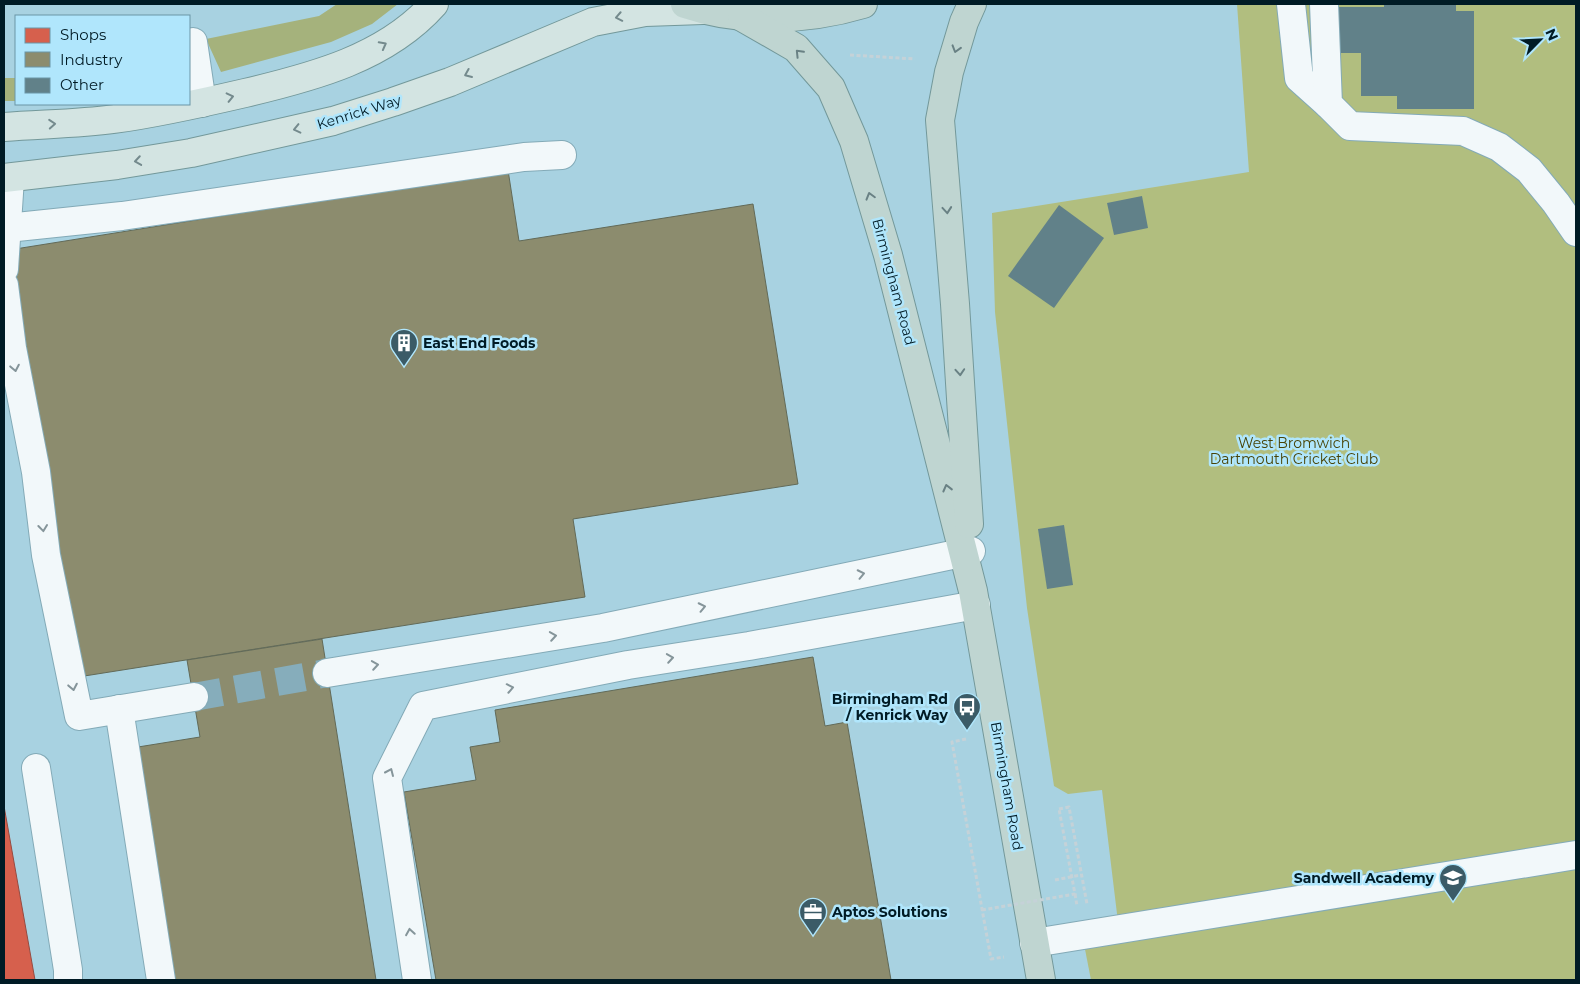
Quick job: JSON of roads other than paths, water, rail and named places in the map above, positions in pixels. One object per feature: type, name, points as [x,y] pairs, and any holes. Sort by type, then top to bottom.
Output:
[{"type":"highway","points":[[692,6],[742,16],[808,16],[843,10],[862,4]]},
{"type":"highway","name":"Birmingham Road","points":[[972,4],[964,22],[949,72],[940,120],[955,304],[967,552],[1041,980]]},
{"type":"highway","name":"Birmingham Road","points":[[742,16],[796,48],[831,88],[854,141],[888,255],[967,552]]},
{"type":"main road","points":[[4,127],[114,119],[202,103],[298,81],[354,60],[396,38],[434,4]]},
{"type":"main road","name":"Kenrick Way","points":[[7,178],[117,165],[191,153],[333,121],[450,82],[593,22],[692,6]]},
{"type":"street","points":[[1291,4],[1299,78],[1350,126],[1463,131],[1499,147],[1529,170],[1556,203],[1576,232]]},
{"type":"street","points":[[1324,4],[1328,104]]},
{"type":"street","points":[[193,42],[202,103]]},
{"type":"street","points":[[6,228],[122,216],[524,157],[562,155]]},
{"type":"street","points":[[4,269],[7,178]]},
{"type":"street","points":[[4,285],[12,348],[36,472],[46,554],[79,716],[194,697]]},
{"type":"street","points":[[327,673],[603,628],[967,552]]},
{"type":"street","points":[[417,980],[387,778],[423,706],[628,664],[749,646],[974,598]]},
{"type":"street","points":[[119,709],[161,980]]},
{"type":"street","points":[[36,768],[68,980]]},
{"type":"street","points":[[1034,942],[1576,855]]},
{"type":"tunnel","points":[[194,697],[327,673]]},
{"type":"place","name":"East End Foods","points":[[404,367]]},
{"type":"place","name":"Birmingham Rd / Kenrick Way","points":[[967,731]]},
{"type":"place","name":"Sandwell Academy","points":[[1453,902]]},
{"type":"place","name":"Aptos Solutions","points":[[813,936]]},
{"type":"park label","name":"West Bromwich Dartmouth Cricket Club","points":[[1294,452]]}]
